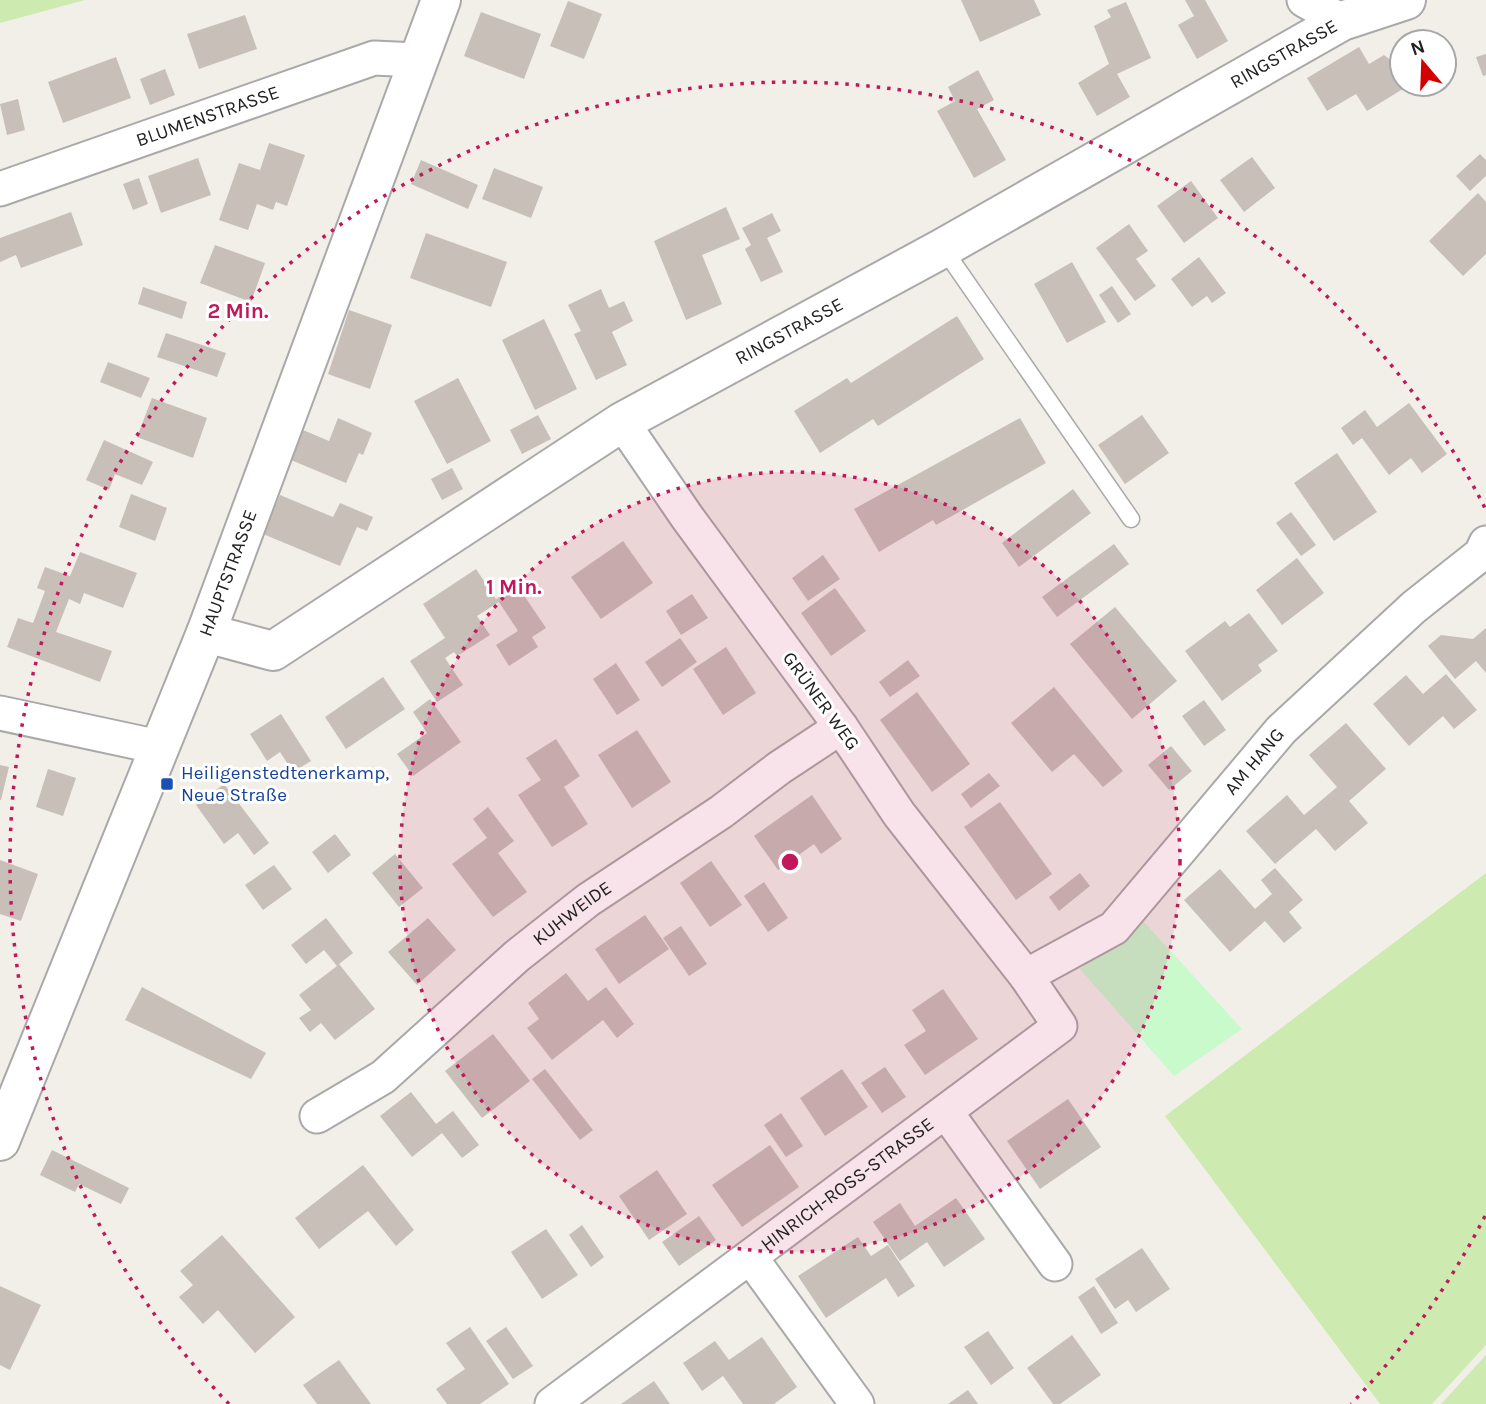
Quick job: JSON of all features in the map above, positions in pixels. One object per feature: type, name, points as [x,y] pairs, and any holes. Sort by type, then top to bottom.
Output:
[{"type":"street","name":"HAUPTSTRASSE","points":[[0,1141],[118,856],[206,633],[441,0]]},
{"type":"street","name":"RINGSTRASSE","points":[[1304,0],[1342,21]]},
{"type":"street","points":[[1342,21],[1406,0]]},
{"type":"street","name":"RINGSTRASSE","points":[[206,633],[274,651],[622,422],[943,248],[1342,21]]},
{"type":"street","name":"BLUMENSTRASSE","points":[[0,189],[374,58],[417,60]]},
{"type":"street","name":"GRÜNER WEG","points":[[622,422],[687,517],[841,727],[899,814],[1026,976]]},
{"type":"street","name":"AM HANG","points":[[1026,976],[1114,928],[1280,730],[1414,607],[1481,554],[1486,543]]},
{"type":"street","points":[[0,713],[159,747]]},
{"type":"street","name":"KUHWEIDE","points":[[317,1116],[383,1077],[516,956],[589,900],[721,812],[779,768],[841,727]]},
{"type":"street","name":"HINRICH-ROSS-STRASSE","points":[[558,1402],[1060,1026],[1026,976]]},
{"type":"street","name":"HINRICH-ROSS-STRASSE","points":[[946,1112],[1055,1264]]},
{"type":"street","name":"HINRICH-ROSS-STRASSE","points":[[751,1258],[857,1404]]},
{"type":"lane","points":[[943,248],[1131,519]]},
{"type":"green space","points":[[0,0],[85,0],[0,23]]},
{"type":"green space","points":[[1486,873],[1486,1345],[1432,1404],[1380,1404],[1165,1116]]},
{"type":"green space","points":[[1144,922],[1242,1029],[1174,1076],[1080,969]]},
{"type":"green space","points":[[1486,1355],[1486,1404],[1441,1404]]},
{"type":"building","points":[[961,0],[1034,0],[1041,15],[980,42]]},
{"type":"building","points":[[1185,0],[1205,0],[1228,41],[1197,59],[1178,25],[1194,16]]},
{"type":"building","points":[[568,1],[602,14],[584,59],[550,46]]},
{"type":"building","points":[[1126,2],[1151,58],[1117,74],[1130,97],[1097,116],[1078,83],[1109,64],[1094,26],[1111,17],[1107,10]]},
{"type":"building","points":[[481,12],[541,34],[524,79],[464,56]]},
{"type":"building","points":[[245,15],[257,49],[199,69],[187,34]]},
{"type":"building","points":[[1359,47],[1369,64],[1384,55],[1388,58],[1388,98],[1367,111],[1356,94],[1327,111],[1307,78]]},
{"type":"building","points":[[1486,54],[1486,75],[1483,76],[1476,57]]},
{"type":"building","points":[[116,57],[131,98],[63,123],[48,82]]},
{"type":"building","points":[[165,69],[175,95],[150,105],[140,79]]},
{"type":"building","points":[[978,70],[994,100],[977,109],[1006,160],[974,178],[937,111],[955,101],[948,87]]},
{"type":"building","points":[[18,99],[25,130],[7,135],[0,104]]},
{"type":"building","points":[[269,143],[305,155],[287,206],[276,202],[273,210],[257,204],[248,230],[219,220],[239,163],[260,170]]},
{"type":"building","points":[[1480,154],[1486,160],[1486,176],[1470,191],[1456,176]]},
{"type":"building","points":[[1252,157],[1275,188],[1244,212],[1220,180]]},
{"type":"building","points":[[198,158],[211,195],[161,213],[148,176]]},
{"type":"building","points":[[421,160],[478,185],[468,209],[411,184]]},
{"type":"building","points":[[494,168],[543,187],[531,218],[482,199]]},
{"type":"building","points":[[139,178],[148,204],[133,210],[123,184]]},
{"type":"building","points":[[1191,181],[1218,218],[1184,243],[1157,206]]},
{"type":"building","points":[[1478,193],[1486,202],[1486,254],[1463,276],[1429,241]]},
{"type":"building","points":[[726,207],[740,239],[702,255],[722,304],[686,320],[654,241]]},
{"type":"building","points":[[71,212],[83,245],[21,268],[16,255],[0,262],[0,238]]},
{"type":"building","points":[[772,213],[781,231],[767,238],[783,272],[761,282],[745,249],[751,245],[742,228]]},
{"type":"building","points":[[1129,224],[1148,251],[1136,259],[1156,286],[1135,301],[1096,248]]},
{"type":"building","points":[[426,233],[507,262],[491,307],[410,278]]},
{"type":"building","points":[[215,245],[265,263],[251,302],[200,283]]},
{"type":"building","points":[[1199,257],[1226,293],[1212,303],[1207,296],[1192,307],[1171,279]]},
{"type":"building","points":[[1072,262],[1106,322],[1067,343],[1034,284]]},
{"type":"building","points":[[1112,286],[1131,314],[1118,323],[1099,295]]},
{"type":"building","points":[[143,287],[187,302],[182,319],[138,304]]},
{"type":"building","points":[[601,289],[609,308],[624,301],[633,321],[612,332],[627,365],[596,380],[574,334],[581,331],[568,305]]},
{"type":"building","points":[[349,310],[392,325],[370,389],[328,374]]},
{"type":"building","points":[[957,316],[984,359],[878,426],[873,419],[820,453],[794,411],[847,378],[851,383]]},
{"type":"building","points":[[544,319],[577,389],[535,410],[502,340]]},
{"type":"building","points":[[166,333],[226,353],[217,377],[157,357]]},
{"type":"building","points":[[108,362],[150,378],[141,398],[100,382]]},
{"type":"building","points":[[458,378],[491,441],[447,464],[414,401]]},
{"type":"building","points":[[152,398],[207,418],[193,458],[137,437]]},
{"type":"building","points":[[1409,403],[1447,454],[1422,473],[1411,458],[1389,475],[1362,438],[1353,445],[1341,428],[1365,410],[1377,427]]},
{"type":"building","points":[[538,415],[551,439],[522,454],[510,430]]},
{"type":"building","points":[[1142,415],[1169,453],[1125,484],[1098,445]]},
{"type":"building","points":[[338,418],[372,433],[363,455],[359,453],[346,483],[291,460],[303,430],[329,441]]},
{"type":"building","points":[[1020,418],[1046,463],[936,525],[933,520],[879,552],[854,509]]},
{"type":"building","points":[[104,440],[153,462],[142,485],[115,474],[109,490],[86,480]]},
{"type":"building","points":[[1337,453],[1377,512],[1334,541],[1294,483]]},
{"type":"building","points":[[452,468],[463,489],[442,500],[431,479]]},
{"type":"building","points":[[1073,489],[1091,513],[1019,567],[1002,543]]},
{"type":"building","points":[[131,494],[167,508],[155,541],[119,527]]},
{"type":"building","points":[[280,495],[333,517],[340,503],[373,517],[367,531],[357,527],[340,566],[263,534]]},
{"type":"building","points":[[1291,512],[1316,545],[1301,556],[1276,523]]},
{"type":"building","points":[[623,541],[653,583],[601,619],[571,577]]},
{"type":"building","points":[[1114,544],[1129,564],[1057,617],[1042,597]]},
{"type":"building","points":[[80,552],[137,573],[123,608],[84,593],[80,604],[69,599],[56,632],[112,651],[100,682],[7,647],[18,618],[33,623],[45,591],[37,588],[45,567],[70,576]]},
{"type":"building","points":[[823,555],[840,579],[808,601],[792,578]]},
{"type":"building","points":[[1297,558],[1324,593],[1282,625],[1256,590]]},
{"type":"building","points":[[476,569],[496,599],[517,585],[546,628],[532,637],[538,647],[509,666],[496,645],[518,631],[499,602],[477,616],[490,635],[457,656],[454,652],[445,658],[463,685],[437,702],[410,661],[445,638],[423,604]]},
{"type":"building","points":[[835,588],[866,631],[831,656],[801,613]]},
{"type":"building","points":[[692,594],[708,618],[681,635],[666,611]]},
{"type":"building","points":[[1115,607],[1177,681],[1132,719],[1070,644]]},
{"type":"building","points":[[1249,613],[1278,651],[1258,665],[1262,671],[1222,701],[1185,651],[1225,621],[1230,627]]},
{"type":"building","points":[[1486,628],[1486,673],[1476,661],[1455,679],[1428,646],[1441,635],[1473,639]]},
{"type":"building","points":[[680,638],[697,662],[662,687],[645,662]]},
{"type":"building","points":[[726,647],[756,693],[723,715],[693,669]]},
{"type":"building","points":[[908,660],[920,676],[890,697],[879,682]]},
{"type":"building","points":[[616,663],[640,700],[617,715],[593,679]]},
{"type":"building","points":[[1446,674],[1477,710],[1454,729],[1443,716],[1409,746],[1373,704],[1406,675],[1423,694]]},
{"type":"building","points":[[383,677],[405,709],[346,749],[325,717]]},
{"type":"building","points":[[1054,687],[1123,771],[1103,787],[1074,754],[1052,772],[1011,723]]},
{"type":"building","points":[[917,692],[970,764],[932,792],[880,720]]},
{"type":"building","points":[[430,699],[461,742],[413,776],[397,754],[427,733],[413,712]]},
{"type":"building","points":[[1204,700],[1226,730],[1204,746],[1182,716]]},
{"type":"building","points":[[281,714],[311,761],[293,772],[280,752],[267,761],[250,734]]},
{"type":"building","points":[[1346,723],[1386,769],[1349,801],[1368,823],[1335,851],[1316,829],[1275,864],[1246,831],[1287,795],[1304,815],[1337,787],[1309,755]]},
{"type":"building","points":[[637,730],[671,782],[632,808],[598,755]]},
{"type":"building","points":[[556,739],[580,776],[564,787],[588,824],[552,847],[518,795],[541,780],[526,758]]},
{"type":"building","points":[[1171,746],[1192,771],[1169,790],[1148,765]]},
{"type":"building","points":[[0,765],[9,767],[1,800],[0,800]]},
{"type":"building","points":[[48,769],[76,778],[63,816],[36,807]]},
{"type":"building","points":[[989,773],[1000,786],[971,808],[961,794]]},
{"type":"building","points":[[224,784],[269,843],[254,855],[238,833],[224,844],[196,805]]},
{"type":"building","points":[[812,795],[842,839],[821,854],[814,844],[778,870],[754,836]]},
{"type":"building","points":[[1000,802],[1052,874],[1016,900],[964,827]]},
{"type":"building","points":[[488,807],[514,841],[498,853],[527,892],[493,917],[452,864],[487,838],[473,819]]},
{"type":"building","points":[[335,834],[351,855],[328,873],[312,852]]},
{"type":"building","points":[[395,854],[423,888],[399,907],[372,873]]},
{"type":"building","points":[[0,860],[38,874],[21,921],[0,914]]},
{"type":"building","points":[[711,861],[742,905],[710,927],[680,883]]},
{"type":"building","points":[[274,865],[292,889],[263,910],[245,885]]},
{"type":"building","points":[[1275,868],[1303,900],[1289,912],[1302,928],[1284,943],[1265,921],[1230,952],[1184,900],[1220,869],[1255,909],[1272,894],[1261,880]]},
{"type":"building","points":[[1080,873],[1090,886],[1059,911],[1049,897]]},
{"type":"building","points":[[764,882],[788,918],[768,932],[744,896]]},
{"type":"building","points":[[645,915],[669,949],[619,984],[595,949]]},
{"type":"building","points":[[326,918],[353,953],[339,964],[375,1009],[335,1040],[321,1023],[310,1032],[299,1018],[311,1010],[299,995],[337,966],[324,950],[306,964],[291,945]]},
{"type":"building","points":[[428,918],[456,950],[417,985],[388,952]]},
{"type":"building","points":[[681,926],[707,964],[689,976],[663,938]]},
{"type":"building","points":[[566,973],[588,1001],[606,987],[634,1024],[617,1038],[603,1020],[552,1060],[527,1028],[539,1019],[528,1003]]},
{"type":"building","points":[[142,987],[266,1053],[251,1079],[125,1020]]},
{"type":"building","points":[[943,989],[978,1039],[925,1075],[904,1045],[926,1031],[912,1010]]},
{"type":"building","points":[[493,1034],[530,1081],[482,1118],[445,1071]]},
{"type":"building","points":[[885,1067],[906,1097],[882,1113],[861,1083]]},
{"type":"building","points":[[545,1069],[593,1130],[580,1140],[532,1079]]},
{"type":"building","points":[[842,1069],[868,1107],[825,1136],[800,1098]]},
{"type":"building","points":[[411,1092],[436,1124],[453,1111],[479,1145],[462,1158],[442,1133],[412,1157],[380,1116]]},
{"type":"building","points":[[1068,1099],[1101,1147],[1040,1189],[1007,1141]]},
{"type":"building","points":[[781,1113],[803,1146],[786,1157],[764,1125]]},
{"type":"building","points":[[770,1145],[799,1187],[742,1227],[712,1185]]},
{"type":"building","points":[[52,1150],[129,1188],[121,1204],[79,1184],[75,1192],[40,1175]]},
{"type":"building","points":[[363,1165],[414,1230],[396,1246],[368,1211],[319,1249],[295,1218]]},
{"type":"building","points":[[657,1170],[687,1214],[649,1240],[619,1196]]},
{"type":"building","points":[[956,1198],[985,1239],[944,1267],[927,1242],[900,1261],[873,1222],[900,1203],[915,1226]]},
{"type":"building","points":[[699,1216],[716,1240],[679,1266],[662,1242]]},
{"type":"building","points":[[582,1225],[604,1257],[591,1267],[569,1235]]},
{"type":"building","points":[[546,1229],[578,1275],[542,1299],[511,1252]]},
{"type":"building","points":[[222,1235],[295,1317],[255,1353],[218,1310],[203,1324],[179,1297],[193,1285],[180,1271]]},
{"type":"building","points":[[858,1237],[871,1256],[888,1245],[915,1286],[898,1297],[886,1278],[826,1318],[798,1276]]},
{"type":"building","points":[[1142,1248],[1170,1289],[1136,1312],[1128,1300],[1115,1309],[1095,1279]]},
{"type":"building","points":[[0,1286],[41,1305],[10,1370],[0,1365]]},
{"type":"building","points":[[1094,1286],[1118,1323],[1101,1334],[1078,1297]]},
{"type":"building","points":[[470,1327],[509,1384],[480,1404],[447,1404],[436,1389],[465,1369],[446,1343]]},
{"type":"building","points":[[506,1327],[533,1366],[513,1379],[486,1341]]},
{"type":"building","points":[[988,1331],[1014,1368],[991,1385],[964,1347]]},
{"type":"building","points":[[1072,1335],[1101,1375],[1060,1404],[1053,1404],[1027,1368]]},
{"type":"building","points":[[762,1337],[797,1387],[774,1404],[743,1404],[723,1376],[702,1391],[683,1363],[715,1341],[729,1360]]},
{"type":"building","points":[[339,1360],[371,1404],[317,1404],[303,1385]]},
{"type":"building","points":[[654,1381],[670,1404],[621,1404]]},
{"type":"building","points":[[968,1390],[978,1404],[948,1404]]},
{"type":"place","name":"Heiligenstedtenerkamp, Neue Straße","points":[[167,784]]}]
